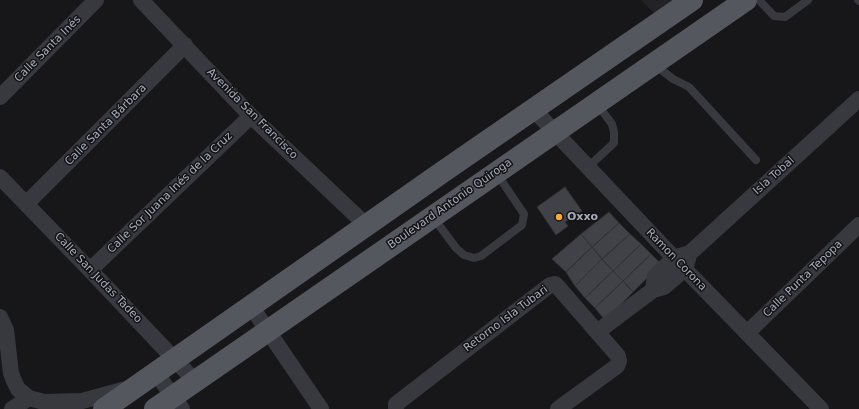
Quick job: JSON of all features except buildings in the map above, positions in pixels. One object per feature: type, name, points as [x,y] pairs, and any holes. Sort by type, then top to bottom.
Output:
[{"type":"main road","name":"Boulevard Antonio Quiroga","points":[[155,409],[177,403],[195,381],[746,0]]},
{"type":"main road","points":[[104,409],[681,5]]},
{"type":"street","name":"Calle Santa Inés","points":[[0,97],[96,0]]},
{"type":"street","name":"Avenida San Francisco","points":[[142,0],[250,116],[366,226]]},
{"type":"street","name":"Calle Santa Bárbara","points":[[26,204],[185,45]]},
{"type":"street","name":"Isla Tobal","points":[[597,332],[653,290],[664,287],[680,264],[690,254],[859,99]]},
{"type":"street","name":"Ramon Corona","points":[[533,109],[680,264],[821,409]]},
{"type":"street","name":"Calle Sor Juana Inés de la Cruz","points":[[90,270],[250,116]]},
{"type":"street","name":"Calle San Judas Tadeo","points":[[0,177],[195,381]]},
{"type":"street","name":"Calle Punta Tepopa","points":[[747,333],[859,225]]},
{"type":"street","name":"Retorno Isla Tubari","points":[[396,409],[396,404],[550,285],[555,284],[618,356],[619,361],[617,366],[558,409]]},
{"type":"street","points":[[251,306],[321,409]]},
{"type":"street","points":[[0,317],[6,330],[14,381],[18,389],[29,398],[44,402],[82,401],[136,386]]},
{"type":"street","points":[[156,373],[177,403]]},
{"type":"street","points":[[12,409],[29,398]]},
{"type":"street","points":[[0,402],[4,409]]},
{"type":"lane","points":[[759,0],[774,16],[785,17],[808,0]]},
{"type":"lane","points":[[653,64],[689,87],[756,160]]},
{"type":"lane","points":[[588,167],[614,143],[612,124],[596,103]]},
{"type":"lane","points":[[433,216],[456,248],[464,255],[474,258],[482,256],[522,225],[524,214],[496,172]]},
{"type":"shaded area","points":[[641,0],[674,0],[655,14]]},
{"type":"place","name":"Oxxo","points":[[559,217]]}]
